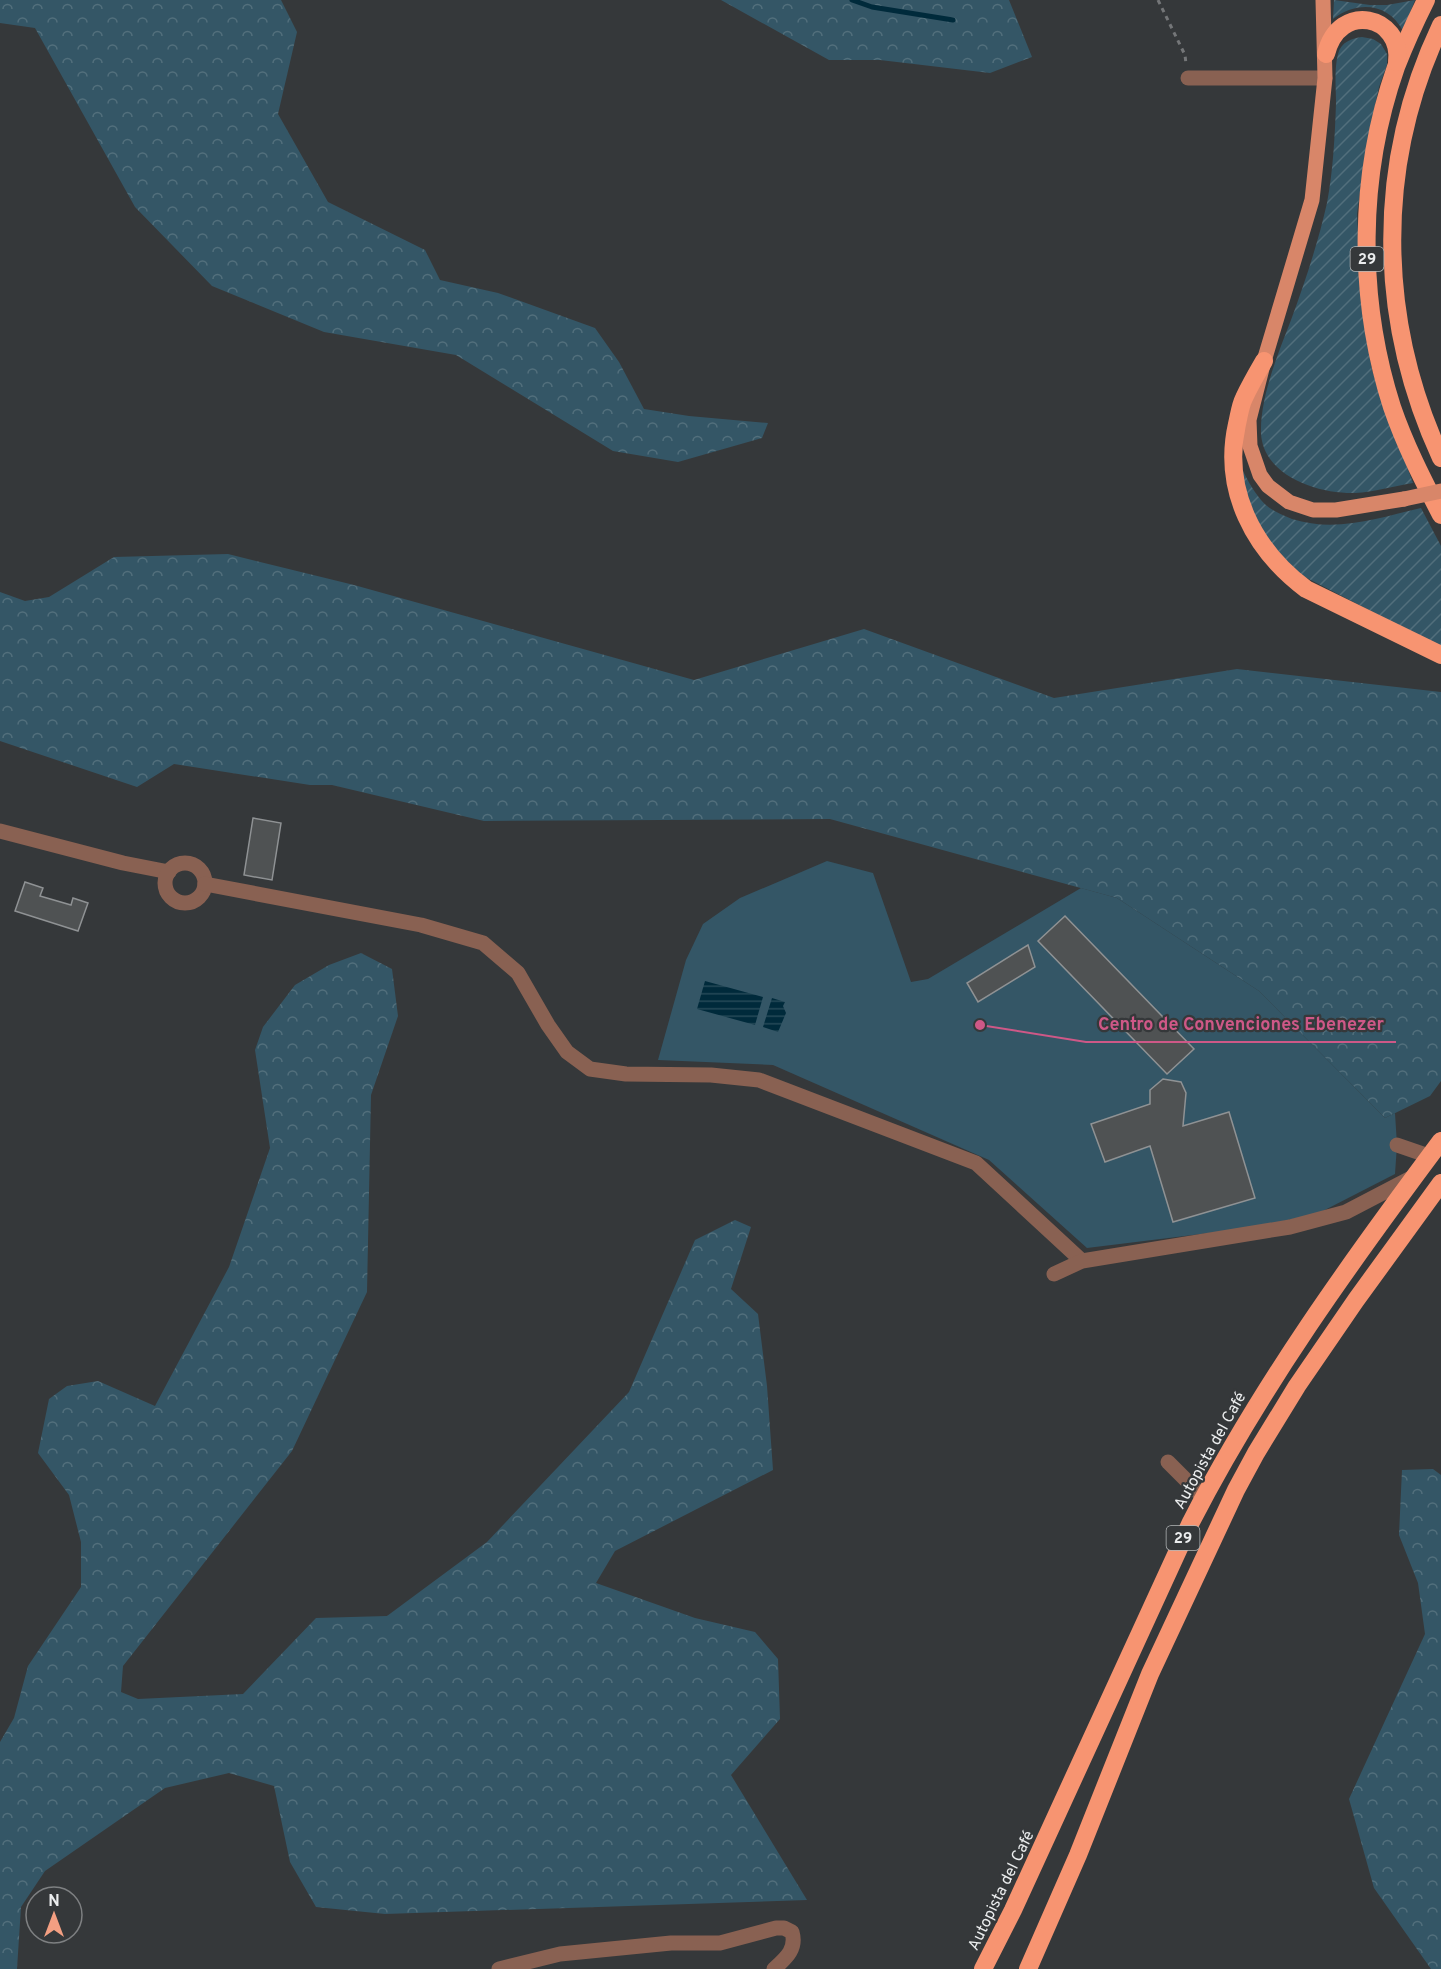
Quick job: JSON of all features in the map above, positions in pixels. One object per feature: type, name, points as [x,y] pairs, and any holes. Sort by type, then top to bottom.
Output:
[{"type":"highway","name":"29","points":[[1426,0],[1396,68],[1381,123],[1368,198],[1366,225],[1368,286],[1378,352],[1393,408],[1419,473],[1441,515]]},
{"type":"highway","points":[[1326,54],[1329,41],[1337,30],[1348,22],[1362,20],[1375,22],[1387,30],[1395,41],[1398,54],[1396,68]]},
{"type":"highway","name":"29","points":[[1441,25],[1410,112],[1392,210],[1392,254],[1398,327],[1412,383],[1441,458]]},
{"type":"highway","points":[[1264,361],[1243,399],[1234,439],[1234,473],[1240,503],[1252,528],[1271,558],[1288,575],[1306,588],[1441,655]]},
{"type":"highway","points":[[1424,418],[1441,443]]},
{"type":"highway","name":"Autopista del Café","points":[[982,1969],[1018,1899],[1203,1497],[1243,1426],[1286,1358],[1354,1259],[1441,1141]]},
{"type":"highway","name":"29","points":[[1028,1969],[1078,1855],[1150,1674],[1236,1490],[1297,1386],[1362,1291],[1441,1183]]},
{"type":"main road","points":[[1323,0],[1325,78],[1312,200],[1264,361],[1248,429],[1250,446],[1268,486],[1289,502],[1313,510],[1336,510],[1441,491]]},
{"type":"street","points":[[1188,78],[1325,78]]},
{"type":"street","points":[[0,831],[123,863],[169,872]]},
{"type":"street","points":[[179,864],[192,864],[202,872],[205,885],[200,896],[190,902],[177,901],[167,891],[165,885],[169,872],[179,864]]},
{"type":"street","points":[[205,885],[420,925],[483,943],[518,973],[548,1025],[567,1052],[590,1069],[626,1074],[711,1075],[759,1080],[976,1162],[1082,1261]]},
{"type":"street","points":[[1397,1145],[1430,1156]]},
{"type":"street","points":[[1054,1274],[1082,1261],[1290,1227],[1346,1212],[1415,1176]]},
{"type":"street","points":[[1168,1462],[1203,1497]]},
{"type":"street","points":[[499,1969],[560,1954],[670,1943],[720,1943],[784,1928],[792,1932],[793,1947],[788,1956],[774,1969]]},
{"type":"path","points":[[1158,0],[1185,55],[1188,78]]},
{"type":"green space","points":[[0,0],[281,0],[297,32],[278,114],[328,202],[425,250],[440,280],[498,293],[595,328],[619,362],[644,409],[689,416],[768,423],[762,438],[678,462],[613,451],[456,355],[324,332],[212,286],[135,207],[35,28],[0,23]]},
{"type":"green space","points":[[721,0],[1009,0],[1032,57],[990,73],[880,60],[829,60]]},
{"type":"green space","points":[[1334,0],[1387,5],[1415,0],[1403,31],[1390,15],[1372,7],[1352,9],[1333,19]]},
{"type":"green space","points":[[1362,37],[1373,39],[1381,44],[1387,54],[1387,65],[1379,87],[1366,148],[1357,214],[1362,308],[1372,370],[1413,483],[1377,490],[1341,493],[1310,486],[1282,472],[1264,448],[1261,419],[1271,376],[1306,277],[1327,203],[1333,153],[1338,54],[1347,41]]},
{"type":"green space","points":[[1240,464],[1246,478],[1264,503],[1292,519],[1308,523],[1325,525],[1373,520],[1421,508],[1441,546],[1441,647],[1299,574],[1264,536],[1248,501]]},
{"type":"green space","points":[[228,554],[354,585],[694,680],[864,629],[1054,698],[1237,669],[1441,692],[1441,1081],[1430,1096],[1385,1118],[1259,991],[1117,898],[830,819],[484,821],[332,785],[310,785],[174,764],[137,787],[0,741],[0,592],[25,601],[49,597],[114,557]]},
{"type":"green space","points":[[827,861],[873,873],[911,982],[928,979],[1081,888],[1117,898],[1259,991],[1385,1118],[1395,1113],[1397,1145],[1395,1174],[1317,1214],[1250,1228],[1087,1248],[989,1160],[773,1065],[658,1060],[686,960],[703,924],[740,898]]},
{"type":"green space","points":[[361,953],[392,969],[398,1016],[371,1095],[367,1292],[292,1451],[123,1666],[121,1692],[138,1699],[243,1694],[316,1618],[387,1616],[487,1542],[629,1392],[695,1240],[735,1220],[751,1227],[731,1289],[758,1314],[767,1386],[773,1470],[615,1551],[596,1583],[695,1618],[755,1632],[778,1659],[780,1719],[731,1775],[807,1900],[385,1914],[316,1907],[290,1862],[274,1786],[229,1773],[165,1788],[45,1871],[36,1885],[24,1885],[17,1969],[0,1969],[0,1742],[14,1718],[28,1666],[81,1587],[81,1542],[69,1495],[38,1453],[49,1399],[67,1386],[98,1381],[155,1406],[229,1267],[270,1148],[255,1050],[263,1027],[295,985],[329,965]]},
{"type":"green space","points":[[1433,1469],[1441,1475],[1441,1969],[1431,1969],[1374,1888],[1349,1799],[1425,1634],[1418,1583],[1399,1535],[1402,1470]]},
{"type":"shaded area","points":[[705,981],[763,997],[755,1025],[697,1009]]},
{"type":"shaded area","points":[[772,998],[785,1002],[783,1006],[786,1013],[778,1032],[763,1027]]},
{"type":"building","points":[[253,818],[281,823],[272,880],[244,875]]},
{"type":"building","points":[[25,882],[43,888],[40,896],[71,905],[73,898],[88,903],[78,931],[15,911]]},
{"type":"building","points":[[1065,916],[1194,1049],[1167,1074],[1038,941]]},
{"type":"building","points":[[1028,945],[1035,967],[978,1002],[967,983]]},
{"type":"building","points":[[1163,1079],[1181,1082],[1186,1093],[1183,1126],[1229,1112],[1255,1198],[1173,1222],[1150,1146],[1105,1162],[1091,1124],[1150,1104],[1150,1090]]},
{"type":"waterway","points":[[852,0],[872,7],[953,20]]},
{"type":"place","name":"Centro de Convenciones Ebenezer","points":[[980,1025]]}]
